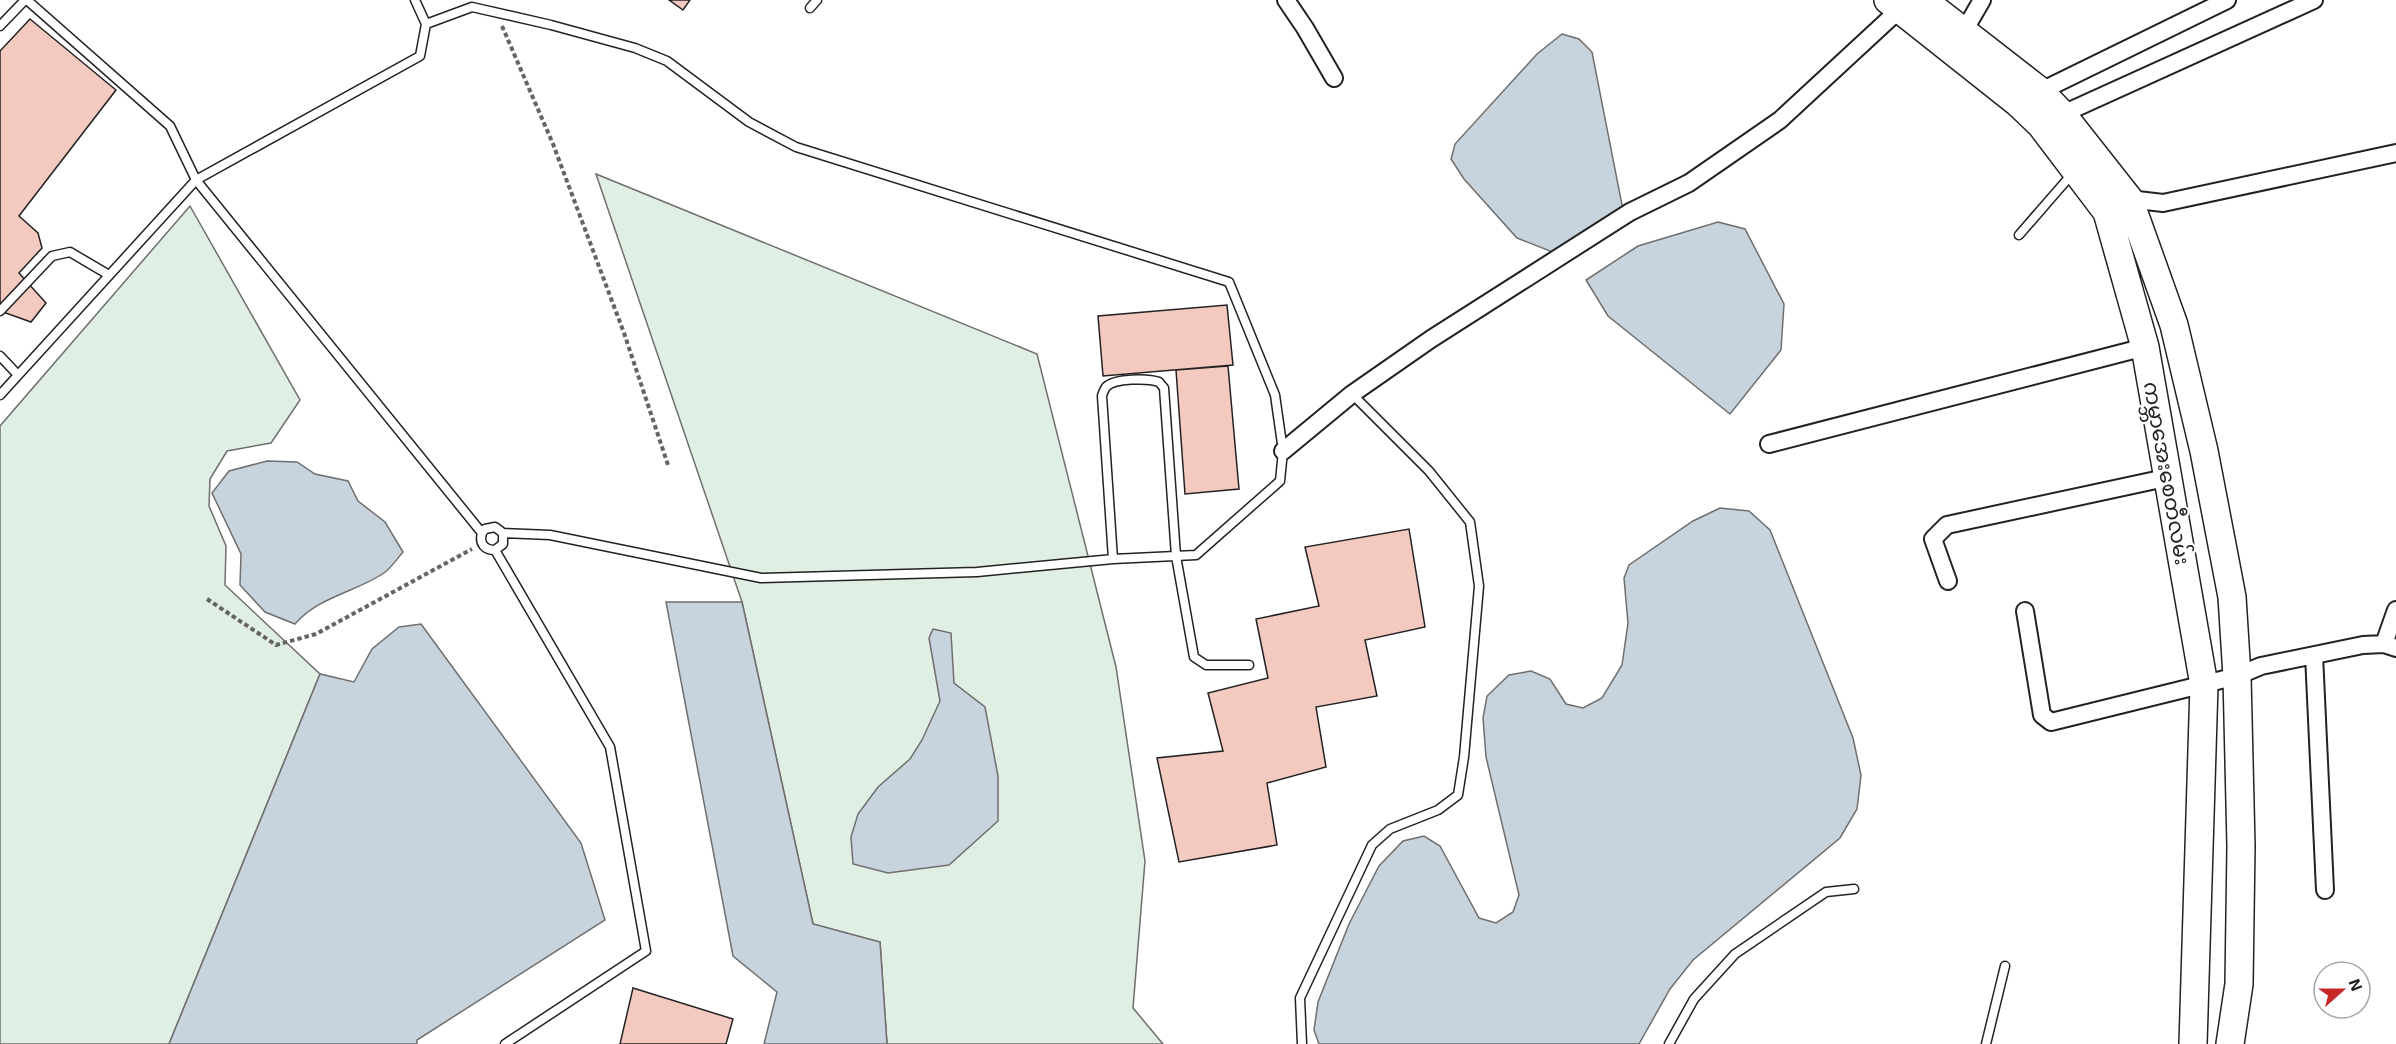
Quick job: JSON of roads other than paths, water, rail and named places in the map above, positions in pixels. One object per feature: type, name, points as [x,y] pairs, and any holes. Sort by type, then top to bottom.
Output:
[{"type":"main road","name":"ကမ္ဘာအေးစေတီလမ်း","points":[[1904,3],[1964,31],[2129,199],[2174,325],[2204,451],[2232,597],[2237,676],[2241,846],[2239,984],[2230,1044]]},
{"type":"main road","name":"ကမ္ဘာအေးစေတီလမ်း","points":[[1904,3],[2029,97]]},
{"type":"main road","name":"ကမ္ဘာအေးစေတီလမ်း","points":[[2051,119],[2075,170],[2107,212],[2145,347],[2170,477],[2204,685],[2193,1044]]},
{"type":"street","points":[[1286,0],[1334,78]]},
{"type":"street","points":[[1964,31],[1982,0]]},
{"type":"street","points":[[2029,97],[2226,0]]},
{"type":"street","points":[[2051,119],[2314,0]]},
{"type":"street","points":[[1283,451],[1352,394],[1431,339],[1630,212],[1689,183],[1780,120],[1904,3]]},
{"type":"street","points":[[2129,199],[2163,203],[2396,153]]},
{"type":"street","points":[[1769,444],[2145,347]]},
{"type":"street","points":[[1948,581],[1939,562],[1933,539],[1947,525],[2170,477]]},
{"type":"street","points":[[2025,611],[2042,715],[2051,722],[2204,685],[2237,676],[2261,666],[2363,645],[2390,646],[2396,610]]},
{"type":"street","points":[[2314,655],[2325,890]]},
{"type":"lane","points":[[0,26],[26,0],[170,126],[196,180],[482,533],[482,543],[485,548],[495,550],[503,544],[503,533]]},
{"type":"lane","points":[[0,395],[196,180],[420,56],[426,24],[415,0]]},
{"type":"lane","points":[[810,8],[817,0]]},
{"type":"lane","points":[[426,24],[470,3],[635,48],[667,61],[749,122],[796,147],[1229,282],[1275,395],[1283,451],[1280,481],[1196,555],[1113,559],[977,572],[761,578],[550,535],[503,533],[495,526],[485,529],[482,533]]},
{"type":"lane","points":[[2019,235],[2075,170]]},
{"type":"lane","points":[[0,311],[52,256],[70,252],[109,275]]},
{"type":"lane","points":[[0,356],[18,375]]},
{"type":"lane","points":[[1113,559],[1101,396],[1106,387],[1114,382],[1151,379],[1159,382],[1164,388],[1176,556],[1194,657],[1206,665],[1249,664]]},
{"type":"lane","points":[[1302,1044],[1300,998],[1372,845],[1390,829],[1438,810],[1458,795],[1464,757],[1479,586],[1470,522],[1429,471],[1352,394]]},
{"type":"lane","points":[[495,550],[610,747],[646,951],[505,1044]]},
{"type":"lane","points":[[1670,1044],[1694,999],[1735,954],[1826,892],[1854,889]]},
{"type":"lane","points":[[1986,1044],[2005,966]]}]
